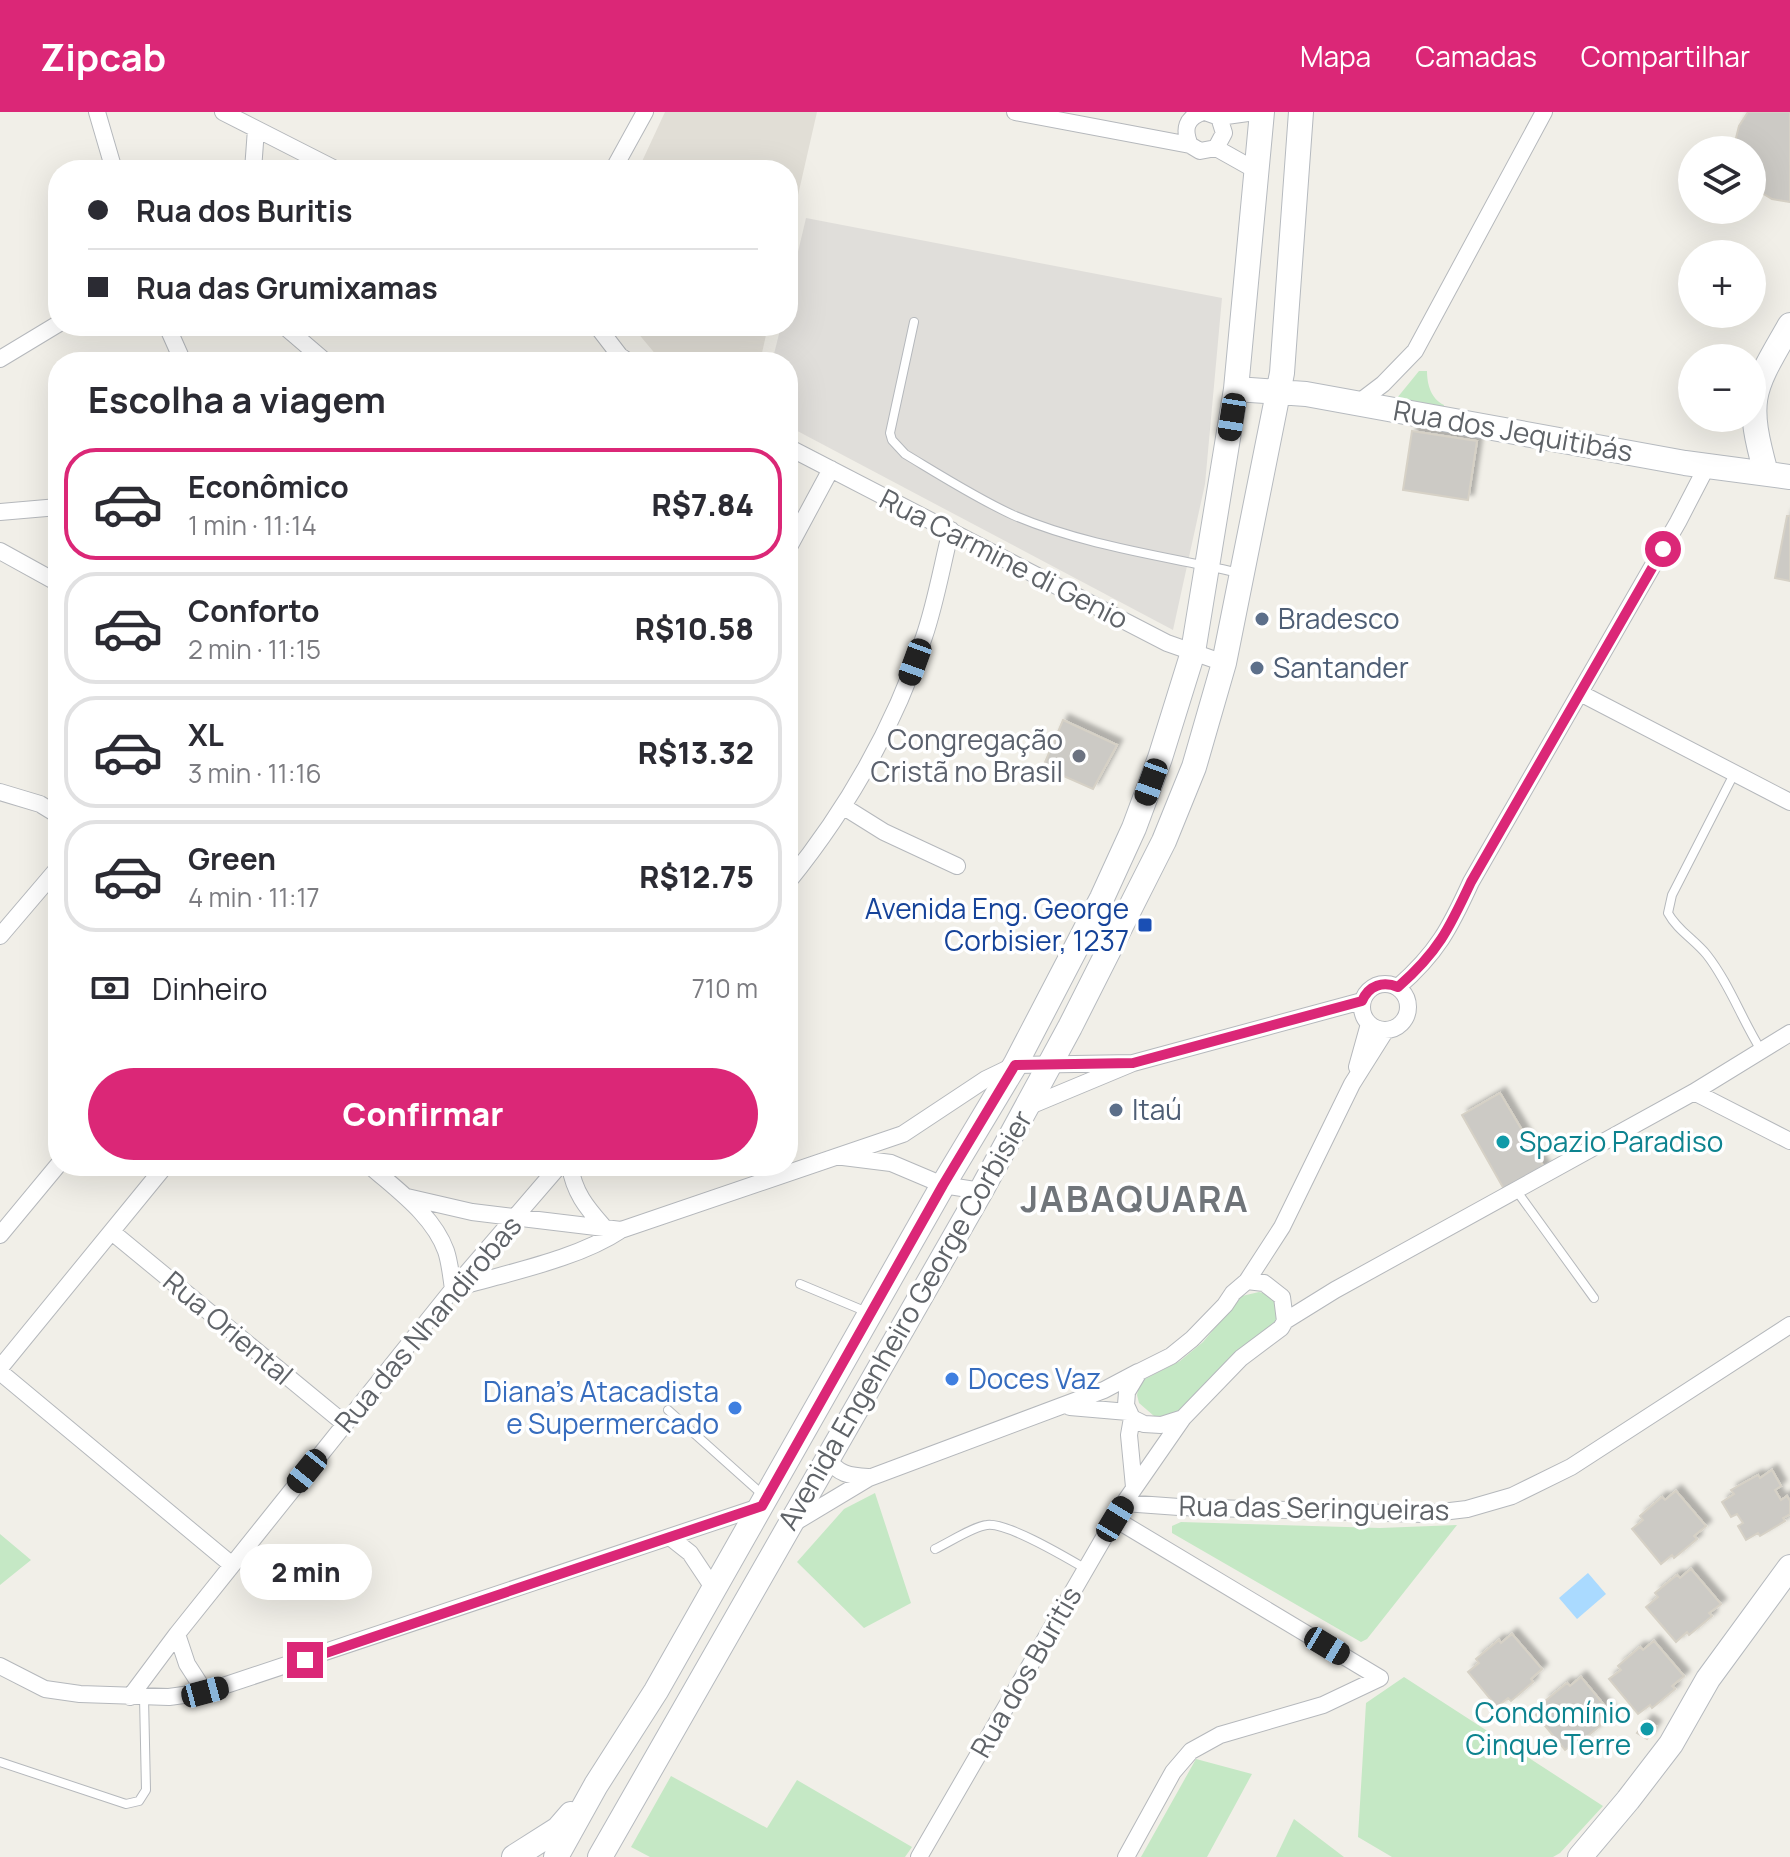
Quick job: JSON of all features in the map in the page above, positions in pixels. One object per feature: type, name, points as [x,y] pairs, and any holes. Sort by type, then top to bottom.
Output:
[{"type":"main road","name":"Avenida Engenheiro George Corbisier","points":[[556,1857],[596,1785],[656,1691],[943,1185],[1015,1065],[1096,912],[1134,828],[1160,758],[1193,652],[1236,389],[1262,112]]},
{"type":"main road","name":"Avenida Engenheiro George Corbisier","points":[[600,1857],[981,1191],[1077,1014],[1164,841],[1194,767],[1224,663],[1282,373],[1301,112]]},
{"type":"main road","points":[[1778,475],[1754,427],[1754,400],[1758,381],[1790,325]]},
{"type":"main road","name":"Rua dos Jequitibás","points":[[1236,389],[1358,403],[1707,466],[1778,475]]},
{"type":"main road","points":[[1580,1857],[1671,1744],[1720,1661],[1790,1567]]},
{"type":"main road","points":[[514,1857],[558,1829],[596,1785]]},
{"type":"street","points":[[97,112],[111,160]]},
{"type":"street","points":[[223,112],[317,160]]},
{"type":"street","points":[[619,160],[645,112]]},
{"type":"street","points":[[1015,112],[1153,139],[1188,138]]},
{"type":"street","points":[[1255,112],[1202,114],[1186,124],[1188,138],[1200,151],[1216,148],[1257,171]]},
{"type":"street","points":[[1358,403],[1383,384],[1415,351],[1544,112]]},
{"type":"street","points":[[1202,114],[1224,133],[1216,148]]},
{"type":"street","points":[[254,160],[256,129]]},
{"type":"street","points":[[0,359],[48,330]]},
{"type":"street","points":[[296,336],[314,352]]},
{"type":"street","name":"Rua Carmine di Genio","points":[[798,452],[1167,643],[1224,663]]},
{"type":"street","points":[[1398,987],[1423,965],[1446,936],[1471,882],[1707,466]]},
{"type":"street","points":[[798,530],[831,469]]},
{"type":"street","points":[[0,512],[48,508]]},
{"type":"street","points":[[798,869],[844,807],[905,690],[925,634],[951,530]]},
{"type":"street","points":[[0,551],[48,577]]},
{"type":"street","points":[[1580,693],[1790,802]]},
{"type":"street","points":[[0,792],[48,809]]},
{"type":"street","points":[[844,807],[884,832],[957,866]]},
{"type":"street","points":[[0,936],[48,880]]},
{"type":"street","points":[[1377,985],[1398,987],[1407,999],[1408,1013],[1400,1026],[1378,1030],[1363,1015],[1365,994],[1377,985]]},
{"type":"street","points":[[1025,1108],[1133,1063],[1362,1001]]},
{"type":"street","points":[[1352,1084],[1369,1024]]},
{"type":"street","points":[[788,1527],[869,1478],[1104,1390],[1171,1356],[1192,1339],[1233,1293],[1256,1282],[1352,1084],[1386,1030]]},
{"type":"street","name":"Rua dos Buritis","points":[[919,1857],[1134,1487],[1183,1418],[1241,1358],[1270,1339],[1285,1321],[1335,1290],[1694,1092],[1790,1033]]},
{"type":"street","points":[[798,1170],[903,1134],[986,1079],[1015,1065],[1133,1063]]},
{"type":"street","points":[[1694,1092],[1790,1141]]},
{"type":"street","points":[[900,1166],[903,1134]]},
{"type":"street","points":[[838,1157],[881,1161],[943,1185],[981,1191]]},
{"type":"street","points":[[0,1235],[49,1176]]},
{"type":"street","points":[[157,1176],[0,1370],[232,1565]]},
{"type":"street","points":[[382,1176],[407,1197],[441,1239],[447,1253],[453,1289],[581,1250],[621,1230],[782,1176]]},
{"type":"street","name":"Rua das Nhandirobas","points":[[137,1697],[177,1634],[453,1289],[551,1176]]},
{"type":"street","points":[[571,1176],[580,1200],[603,1226]]},
{"type":"street","points":[[407,1197],[448,1208],[621,1230]]},
{"type":"street","name":"Rua Oriental","points":[[112,1232],[345,1424]]},
{"type":"street","points":[[1256,1282],[1282,1297],[1285,1321]]},
{"type":"street","name":"Rua das Seringueiras","points":[[1124,1503],[1425,1514],[1467,1509],[1512,1496],[1571,1467],[1790,1325]]},
{"type":"street","points":[[1134,1487],[1127,1392],[1139,1372]]},
{"type":"street","points":[[1056,1408],[1086,1407],[1130,1415],[1144,1424],[1161,1425],[1183,1418]]},
{"type":"street","points":[[827,1458],[843,1474],[869,1478]]},
{"type":"street","points":[[0,1666],[45,1689],[137,1697],[205,1692],[671,1538],[764,1502]]},
{"type":"street","points":[[1115,1519],[1380,1678],[1323,1705],[1220,1735],[1191,1751],[1173,1772],[1126,1857]]},
{"type":"street","points":[[671,1538],[690,1553],[714,1589]]},
{"type":"street","points":[[177,1634],[187,1664],[205,1692]]},
{"type":"lane","points":[[914,322],[890,433],[892,440],[905,454],[1012,514],[1054,530],[1138,553],[1242,573]]},
{"type":"lane","points":[[1734,773],[1672,895],[1668,913],[1709,958],[1761,1051]]},
{"type":"lane","points":[[1516,1190],[1594,1298]]},
{"type":"lane","points":[[800,1284],[871,1314]]},
{"type":"lane","points":[[668,1410],[764,1502]]},
{"type":"lane","points":[[935,1549],[987,1525],[1003,1528],[1033,1541],[1086,1569]]},
{"type":"lane","points":[[0,1762],[126,1804],[139,1801],[146,1790],[137,1697]]},
{"type":"shaded area","points":[[665,112],[817,112],[798,195],[798,160],[643,160]]},
{"type":"shaded area","points":[[806,218],[1222,298],[1205,484],[1173,630],[798,431],[798,352],[774,352],[778,336],[798,336],[798,252]]},
{"type":"shaded area","points":[[640,336],[766,336],[762,352],[654,352]]},
{"type":"green space","points":[[1419,371],[1427,371],[1431,391],[1444,405],[1444,412],[1398,400]]},
{"type":"green space","points":[[1259,1292],[1270,1296],[1276,1303],[1279,1313],[1277,1324],[1224,1364],[1179,1413],[1162,1418],[1154,1416],[1139,1403],[1139,1386],[1145,1379],[1180,1361],[1203,1342],[1242,1296]]},
{"type":"green space","points":[[875,1493],[911,1603],[864,1628],[797,1562],[844,1509]]},
{"type":"green space","points":[[1181,1522],[1380,1528],[1457,1525],[1367,1639],[1361,1642],[1172,1533],[1172,1526]]},
{"type":"green space","points":[[0,1534],[31,1560],[0,1585]]},
{"type":"green space","points":[[1404,1677],[1603,1806],[1553,1857],[1392,1857],[1358,1837],[1366,1703]]},
{"type":"green space","points":[[1196,1759],[1252,1774],[1207,1857],[1141,1857]]},
{"type":"green space","points":[[671,1776],[767,1828],[797,1780],[912,1847],[905,1857],[650,1857],[631,1847]]},
{"type":"green space","points":[[1294,1819],[1344,1857],[1276,1857]]},
{"type":"water","points":[[1588,1573],[1606,1594],[1577,1619],[1559,1598]]},
{"type":"building","points":[[1748,112],[1790,112],[1790,202],[1766,195],[1766,136],[1736,136]]},
{"type":"building","points":[[1412,431],[1477,441],[1468,500],[1403,490]]},
{"type":"building","points":[[1787,516],[1790,516],[1790,581],[1775,578]]},
{"type":"building","name":"Congregação Cristã no Brasil","points":[[1063,720],[1117,745],[1093,789],[1043,767]]},
{"type":"building","name":"Spazio Paradiso","points":[[1500,1093],[1545,1169],[1505,1191],[1462,1115]]},
{"type":"building","points":[[1772,1470],[1781,1486],[1775,1490],[1781,1500],[1787,1496],[1790,1501],[1790,1514],[1783,1518],[1785,1521],[1760,1536],[1758,1533],[1746,1540],[1738,1526],[1743,1523],[1737,1514],[1731,1517],[1722,1502],[1734,1494],[1731,1490]]},
{"type":"building","points":[[1676,1491],[1706,1526],[1694,1536],[1697,1539],[1674,1558],[1672,1555],[1661,1564],[1632,1529],[1643,1520],[1640,1516],[1662,1497],[1665,1500]]},
{"type":"building","points":[[1691,1569],[1721,1604],[1709,1613],[1712,1616],[1676,1642],[1646,1607],[1658,1597],[1655,1593],[1677,1575],[1680,1578]]},
{"type":"building","points":[[1512,1634],[1542,1669],[1531,1679],[1533,1682],[1511,1701],[1508,1698],[1497,1707],[1468,1672],[1479,1663],[1476,1659],[1499,1640],[1501,1643]]},
{"type":"building","points":[[1654,1641],[1684,1676],[1672,1686],[1675,1689],[1652,1708],[1650,1705],[1638,1714],[1609,1679],[1621,1670],[1618,1666],[1640,1647],[1643,1650]]},
{"type":"building","points":[[1581,1677],[1610,1712],[1599,1721],[1601,1725],[1565,1750],[1536,1715],[1547,1706],[1544,1702],[1567,1683],[1570,1686]]},
{"type":"building","name":"Condomínio Cinque Terre","points":[[1647,1720],[1656,1726],[1647,1739],[1637,1733]]},
{"type":"place","name":"Bradesco","points":[[1262,619]]},
{"type":"place","name":"Santander","points":[[1257,668]]},
{"type":"place","name":"Congregação Cristã no Brasil","points":[[1079,756]]},
{"type":"place","name":"Avenida Eng. George Corbisier, 1237","points":[[1145,925]]},
{"type":"place","name":"Itaú","points":[[1116,1110]]},
{"type":"place","name":"Spazio Paradiso","points":[[1503,1142]]},
{"type":"place","name":"Doces Vaz","points":[[952,1379]]},
{"type":"place","name":"Diana's Atacadista e Supermercado","points":[[735,1408]]},
{"type":"place","name":"Condomínio Cinque Terre","points":[[1647,1729]]},
{"type":"district","name":"JABAQUARA","points":[[1135,1199]]},
{"type":"route","points":[[305,1660],[762,1506],[943,1185],[1015,1065],[1133,1063],[1362,1001],[1365,994],[1377,985],[1398,987],[1423,965],[1446,936],[1471,882],[1663,549]]}]
